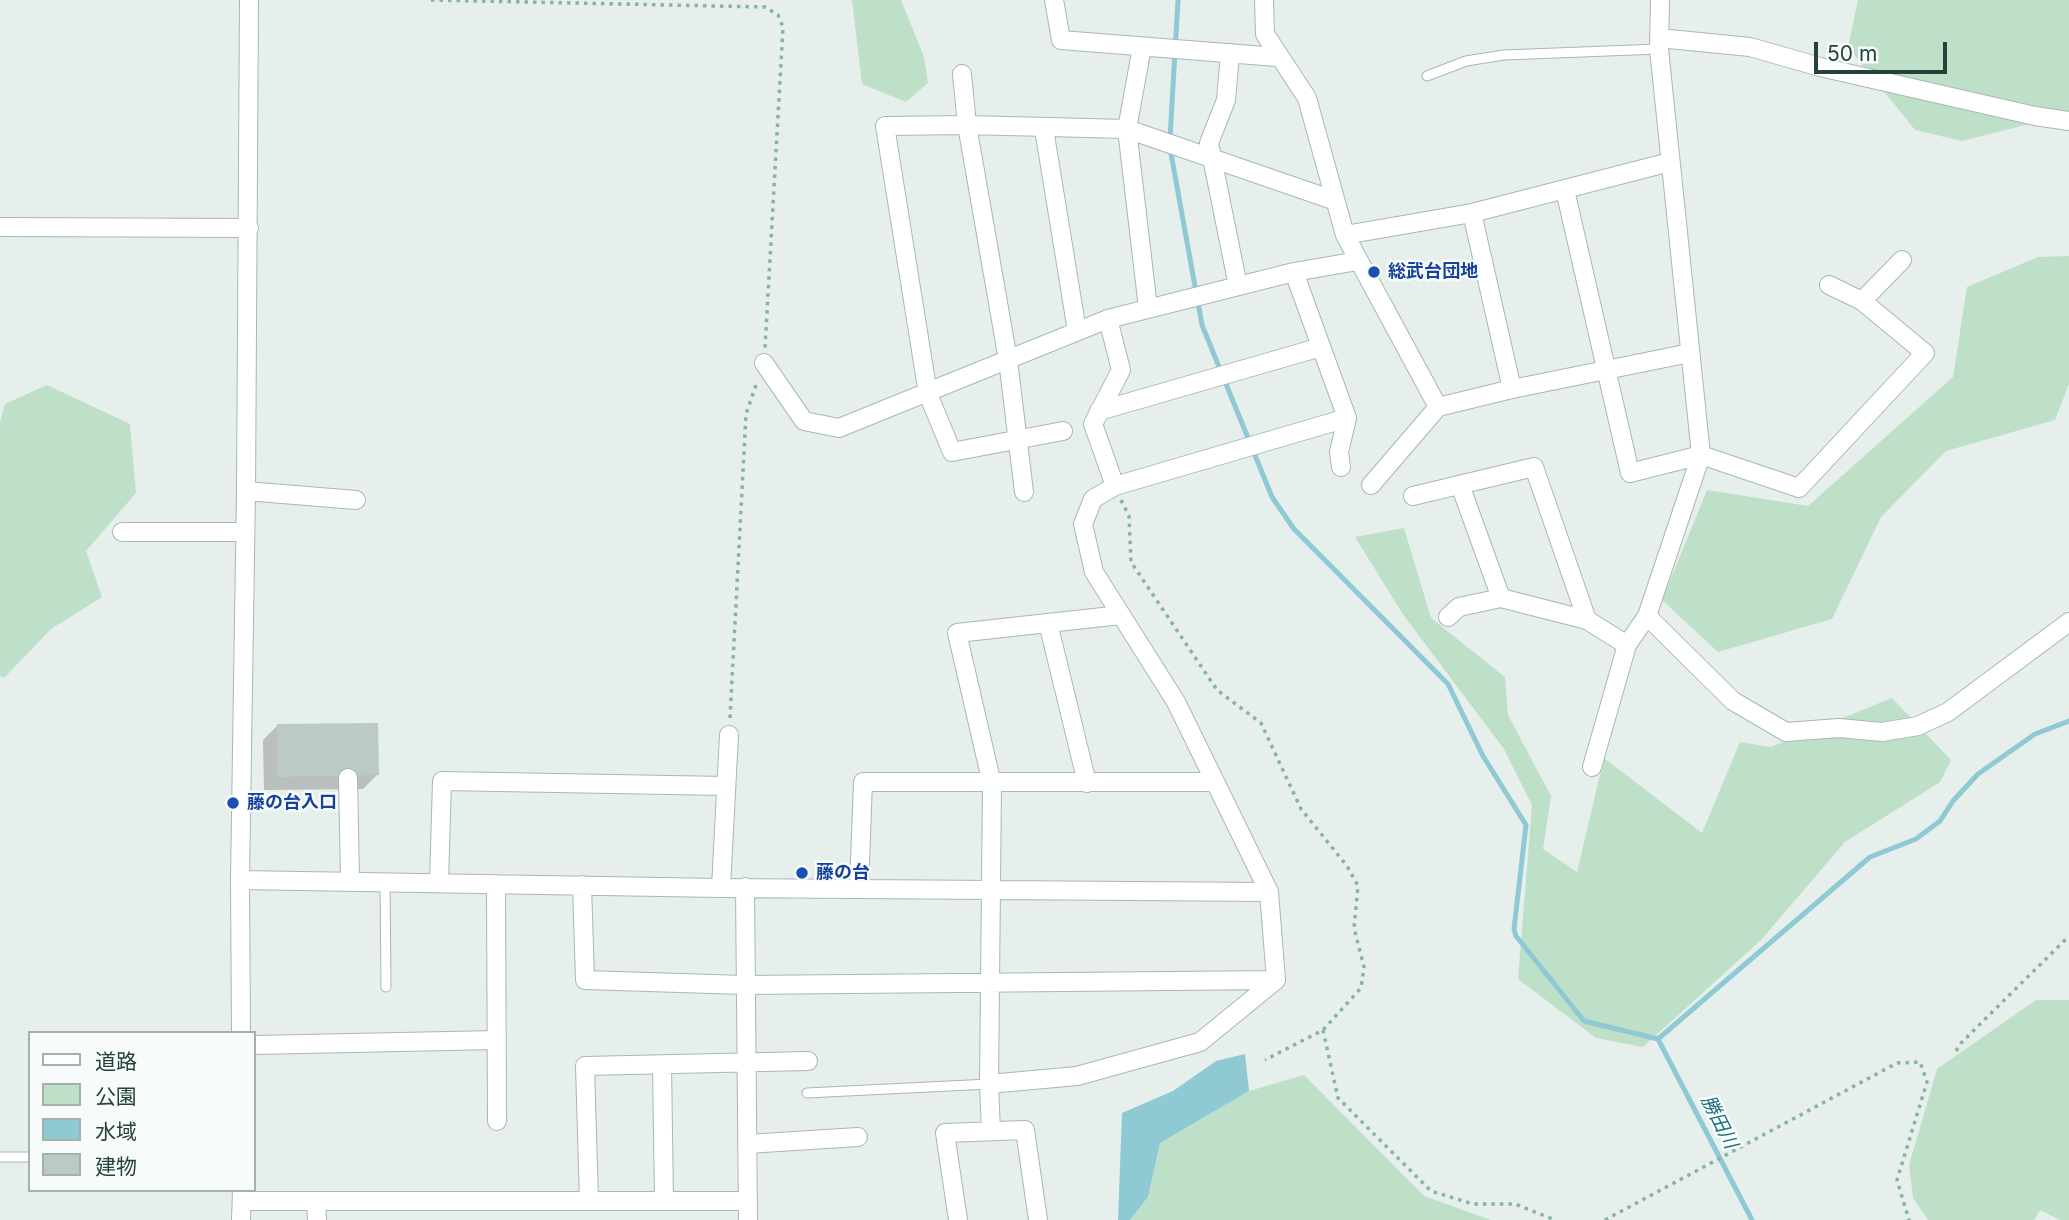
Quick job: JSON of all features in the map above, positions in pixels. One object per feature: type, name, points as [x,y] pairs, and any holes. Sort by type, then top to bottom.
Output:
[{"type":"street","points":[[241,1031],[240,880],[249,228],[249,0]]},
{"type":"street","points":[[1054,0],[1061,40],[1277,57]]},
{"type":"street","points":[[1264,0],[1265,34],[1277,57],[1307,98],[1333,200],[1345,235],[1438,407]]},
{"type":"street","points":[[1592,767],[1627,645],[1647,616],[1701,454],[1659,44],[1660,0]]},
{"type":"street","points":[[1659,44],[1750,47],[1833,71],[2035,116],[2069,121]]},
{"type":"street","points":[[1142,47],[1127,129],[1148,308]]},
{"type":"street","points":[[1230,53],[1226,100],[1209,143],[1238,286]]},
{"type":"street","points":[[962,74],[967,125],[1008,359],[1024,492]]},
{"type":"street","points":[[1063,430],[952,452],[928,394],[885,126],[1127,129],[1333,200]]},
{"type":"street","points":[[1044,129],[1077,331]]},
{"type":"street","points":[[1345,235],[1472,213],[1670,162]]},
{"type":"street","points":[[1565,190],[1630,473],[1701,454],[1799,488],[1925,353],[1862,301],[1829,285]]},
{"type":"street","points":[[1472,213],[1512,389]]},
{"type":"street","points":[[0,227],[249,228]]},
{"type":"street","points":[[1862,301],[1902,260]]},
{"type":"street","points":[[764,363],[804,421],[839,428],[1108,319],[1294,272],[1358,261]]},
{"type":"street","points":[[1294,272],[1347,418],[1339,452],[1341,467]]},
{"type":"street","points":[[1108,319],[1121,370],[1093,424],[1115,486]]},
{"type":"street","points":[[1099,411],[1321,347]]},
{"type":"street","points":[[1371,485],[1438,407],[1690,353]]},
{"type":"street","points":[[1276,980],[1269,892],[1176,702],[1094,572],[1083,524],[1093,499],[1115,486],[1347,418]]},
{"type":"street","points":[[1413,496],[1534,467],[1587,620]]},
{"type":"street","points":[[1460,485],[1501,598]]},
{"type":"street","points":[[246,491],[355,500]]},
{"type":"street","points":[[122,532],[245,533]]},
{"type":"street","points":[[1448,617],[1459,607],[1501,598],[1587,620],[1627,645]]},
{"type":"street","points":[[991,1131],[989,981],[992,784],[957,632],[1121,615]]},
{"type":"street","points":[[1647,616],[1733,701],[1786,732],[1839,728],[1882,732],[1917,726],[1948,712],[2069,622]]},
{"type":"street","points":[[1048,623],[1087,783]]},
{"type":"street","points":[[721,888],[729,735]]},
{"type":"street","points":[[348,778],[350,880]]},
{"type":"street","points":[[439,881],[442,781],[726,786]]},
{"type":"street","points":[[859,888],[863,782],[1215,782]]},
{"type":"street","points":[[240,880],[439,881],[721,888],[1269,892]]},
{"type":"street","points":[[496,884],[497,1121]]},
{"type":"street","points":[[582,886],[585,980],[744,985],[1276,980]]},
{"type":"street","points":[[745,887],[744,1064],[748,1220]]},
{"type":"street","points":[[989,1084],[1077,1076],[1200,1042],[1276,980]]},
{"type":"street","points":[[256,1045],[497,1040]]},
{"type":"street","points":[[589,1201],[585,1066],[808,1061]]},
{"type":"street","points":[[662,1065],[664,1201]]},
{"type":"street","points":[[958,1220],[945,1133],[1025,1130],[1038,1220]]},
{"type":"street","points":[[747,1144],[858,1137]]},
{"type":"street","points":[[241,1220],[242,1195],[316,1201],[748,1201]]},
{"type":"street","points":[[316,1201],[317,1220]]},
{"type":"street","points":[[399,1201],[400,1220]]},
{"type":"street","points":[[537,1201],[538,1220]]},
{"type":"lane","points":[[1427,76],[1466,61],[1504,55],[1659,44]]},
{"type":"lane","points":[[385,881],[386,986]]},
{"type":"lane","points":[[807,1093],[989,1084]]},
{"type":"lane","points":[[0,1157],[28,1157]]},
{"type":"path","points":[[431,0],[765,7],[778,15],[783,27],[764,363],[746,414],[729,735]]},
{"type":"path","points":[[1115,486],[1129,516],[1131,562],[1217,690],[1261,723],[1301,809],[1347,866],[1358,886],[1354,936],[1364,979],[1354,999],[1323,1030],[1265,1060]]},
{"type":"path","points":[[1956,1051],[2069,936]]},
{"type":"path","points":[[1323,1030],[1338,1097],[1431,1191],[1473,1204],[1515,1204],[1555,1220]]},
{"type":"path","points":[[1952,1047],[1961,1043]]},
{"type":"path","points":[[1605,1220],[1897,1063],[1920,1062],[1927,1082],[1896,1180],[1909,1220]]},
{"type":"green space","points":[[852,0],[901,0],[924,57],[928,83],[906,102],[862,84]]},
{"type":"green space","points":[[1858,0],[2069,0],[2069,114],[1962,141],[1915,130],[1848,47]]},
{"type":"green space","points":[[2069,256],[2069,384],[2055,420],[1946,451],[1881,517],[1832,619],[1718,652],[1662,600],[1707,490],[1808,506],[1953,377],[1967,287],[2038,257]]},
{"type":"green space","points":[[47,385],[130,424],[136,493],[86,551],[102,597],[51,629],[4,678],[0,676],[0,422],[5,404]]},
{"type":"green space","points":[[1404,528],[1431,618],[1505,677],[1508,715],[1551,796],[1543,849],[1577,872],[1604,758],[1702,833],[1740,742],[1771,747],[1892,698],[1951,760],[1940,782],[1845,842],[1761,940],[1643,1047],[1596,1038],[1518,979],[1532,805],[1504,749],[1404,616],[1355,537]]},
{"type":"green space","points":[[2036,1000],[2069,1000],[2069,1220],[2060,1220],[2040,1210],[2034,1220],[1928,1220],[1913,1198],[1909,1165],[1937,1069]]},
{"type":"green space","points":[[1304,1075],[1424,1196],[1491,1220],[1130,1220],[1148,1197],[1160,1143],[1249,1091]]},
{"type":"water","points":[[1245,1054],[1249,1091],[1160,1143],[1148,1197],[1130,1220],[1118,1220],[1122,1113],[1173,1091],[1216,1061]]},
{"type":"building","points":[[378,723],[379,775],[277,777],[277,724]]},
{"type":"waterway","points":[[1170,138],[1178,0]]},
{"type":"waterway","points":[[1170,148],[1202,325],[1272,497],[1294,529],[1448,684],[1483,756],[1526,825],[1514,929],[1516,936],[1584,1021],[1658,1039]]},
{"type":"waterway","points":[[1658,1039],[1870,857],[1916,839],[1940,821],[1953,801],[1978,774],[2035,734],[2069,721]]},
{"type":"waterway","name":"勝田川","points":[[1658,1039],[1752,1220]]},
{"type":"place","name":"総武台団地","points":[[1374,272]]},
{"type":"place","name":"藤の台入口","points":[[233,803]]},
{"type":"place","name":"藤の台","points":[[802,873]]}]
